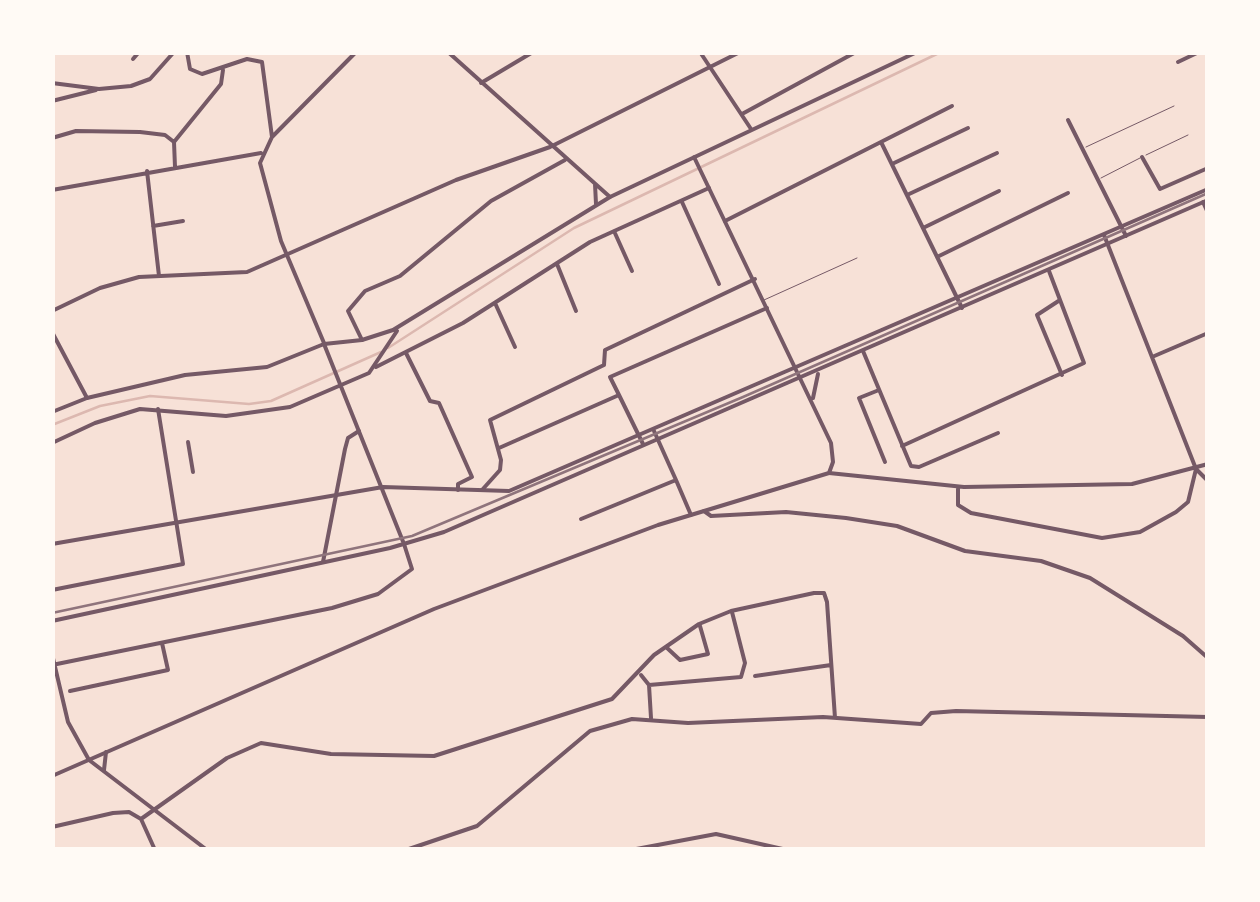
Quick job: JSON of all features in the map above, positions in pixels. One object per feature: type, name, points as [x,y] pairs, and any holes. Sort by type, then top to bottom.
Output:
[{"type":"street","points":[[133,59],[139,52]]},
{"type":"street","points":[[52,101],[150,78],[174,52]]},
{"type":"street","points":[[187,52],[187,64],[195,72],[223,70],[247,58],[262,62]]},
{"type":"street","points":[[266,52],[262,62],[272,138]]},
{"type":"street","points":[[54,664],[332,608],[378,594],[412,569],[288,257],[261,174],[261,153],[272,138],[356,52]]},
{"type":"street","points":[[448,52],[610,197]]},
{"type":"street","points":[[480,84],[533,52]]},
{"type":"street","points":[[700,52],[752,130]]},
{"type":"street","points":[[52,311],[100,288],[159,276],[226,276],[288,257],[456,180],[550,147],[740,52]]},
{"type":"street","points":[[742,114],[856,52]]},
{"type":"street","points":[[52,412],[87,398],[184,376],[267,366],[324,344],[362,340],[400,327],[610,197],[917,52]]},
{"type":"street","points":[[1178,62],[1199,52]]},
{"type":"street","points":[[175,167],[174,142],[221,84],[223,70]]},
{"type":"street","points":[[52,83],[99,89]]},
{"type":"street","points":[[725,221],[952,106]]},
{"type":"street","points":[[1068,120],[1126,236]]},
{"type":"street","points":[[892,164],[968,128]]},
{"type":"street","points":[[52,138],[76,131],[140,132],[165,135],[174,142]]},
{"type":"street","points":[[881,142],[962,308]]},
{"type":"street","points":[[52,190],[261,153]]},
{"type":"street","points":[[907,196],[997,153]]},
{"type":"street","points":[[694,157],[813,403],[834,454],[829,474]]},
{"type":"street","points":[[1142,157],[1160,189],[1208,168]]},
{"type":"street","points":[[362,340],[348,311],[356,299],[416,265],[490,202],[566,160]]},
{"type":"street","points":[[148,171],[159,276]]},
{"type":"street","points":[[594,184],[596,206]]},
{"type":"street","points":[[52,443],[123,413],[158,409],[248,416],[280,410],[406,352],[556,262],[709,188]]},
{"type":"street","points":[[52,544],[175,520],[383,488],[509,491],[1208,189]]},
{"type":"street","points":[[923,228],[999,191]]},
{"type":"street","points":[[937,257],[1068,193]]},
{"type":"street","points":[[682,201],[719,284]]},
{"type":"street","points":[[52,621],[444,532],[1205,201],[1208,213]]},
{"type":"street","points":[[154,226],[183,221]]},
{"type":"street","points":[[614,231],[632,271]]},
{"type":"street","points":[[1104,235],[1196,469],[1208,481]]},
{"type":"street","points":[[556,262],[576,311]]},
{"type":"street","points":[[902,446],[1084,363],[1050,271]]},
{"type":"street","points":[[643,444],[604,364],[605,350],[754,280]]},
{"type":"street","points":[[1060,300],[1037,315],[1062,375]]},
{"type":"street","points":[[491,304],[497,303],[515,347]]},
{"type":"street","points":[[610,377],[767,308]]},
{"type":"street","points":[[376,367],[400,327]]},
{"type":"street","points":[[52,332],[87,398]]},
{"type":"street","points":[[1152,357],[1208,332]]},
{"type":"street","points":[[863,351],[911,466],[920,467],[998,433]]},
{"type":"street","points":[[406,352],[430,401],[439,403],[472,477],[458,484],[458,490]]},
{"type":"street","points":[[481,491],[500,470],[499,448],[490,420],[604,364]]},
{"type":"street","points":[[813,403],[815,380],[821,370]]},
{"type":"street","points":[[880,390],[859,398],[884,462]]},
{"type":"street","points":[[499,448],[619,395]]},
{"type":"street","points":[[52,590],[182,564],[158,409]]},
{"type":"street","points":[[323,562],[344,449],[348,438],[359,431]]},
{"type":"street","points":[[654,431],[692,515]]},
{"type":"street","points":[[188,442],[194,472]]},
{"type":"street","points":[[52,776],[434,609],[692,515],[829,474],[958,487],[1132,484],[1208,464]]},
{"type":"street","points":[[958,487],[958,505],[971,513],[1102,538],[1140,532],[1176,512],[1188,502],[1196,469]]},
{"type":"street","points":[[582,519],[676,480]]},
{"type":"street","points":[[704,511],[711,516],[786,512],[846,518],[896,526],[965,551],[1041,561],[1090,578],[1183,636],[1208,658]]},
{"type":"street","points":[[142,819],[154,806],[245,748],[275,743],[311,753],[434,756],[612,699],[666,647],[699,624],[731,611],[824,593],[835,718]]},
{"type":"street","points":[[648,685],[740,677],[745,663],[731,611]]},
{"type":"street","points":[[666,647],[680,660],[708,654],[699,624]]},
{"type":"street","points":[[70,691],[168,670],[162,643]]},
{"type":"street","points":[[52,654],[68,722],[89,760],[207,850]]},
{"type":"street","points":[[755,676],[832,665]]},
{"type":"street","points":[[640,673],[648,685],[651,718]]},
{"type":"street","points":[[406,850],[458,835],[498,812],[590,731],[612,722],[651,718],[688,722],[835,718],[921,724],[931,713],[956,711],[1208,717]]},
{"type":"street","points":[[78,765],[82,747]]},
{"type":"street","points":[[104,770],[106,752]]},
{"type":"street","points":[[52,827],[129,812],[142,819],[155,850]]},
{"type":"street","points":[[631,850],[716,834],[787,850]]},
{"type":"lane","points":[[1082,149],[1174,106]]},
{"type":"lane","points":[[1098,180],[1188,135]]},
{"type":"lane","points":[[764,300],[857,258]]},
{"type":"waterway","points":[[388,348],[574,228],[941,52]]},
{"type":"waterway","points":[[52,425],[100,406],[150,396],[249,404],[271,401],[381,352]]},
{"type":"tram line","points":[[52,613],[412,536],[743,397],[1208,193]]}]
